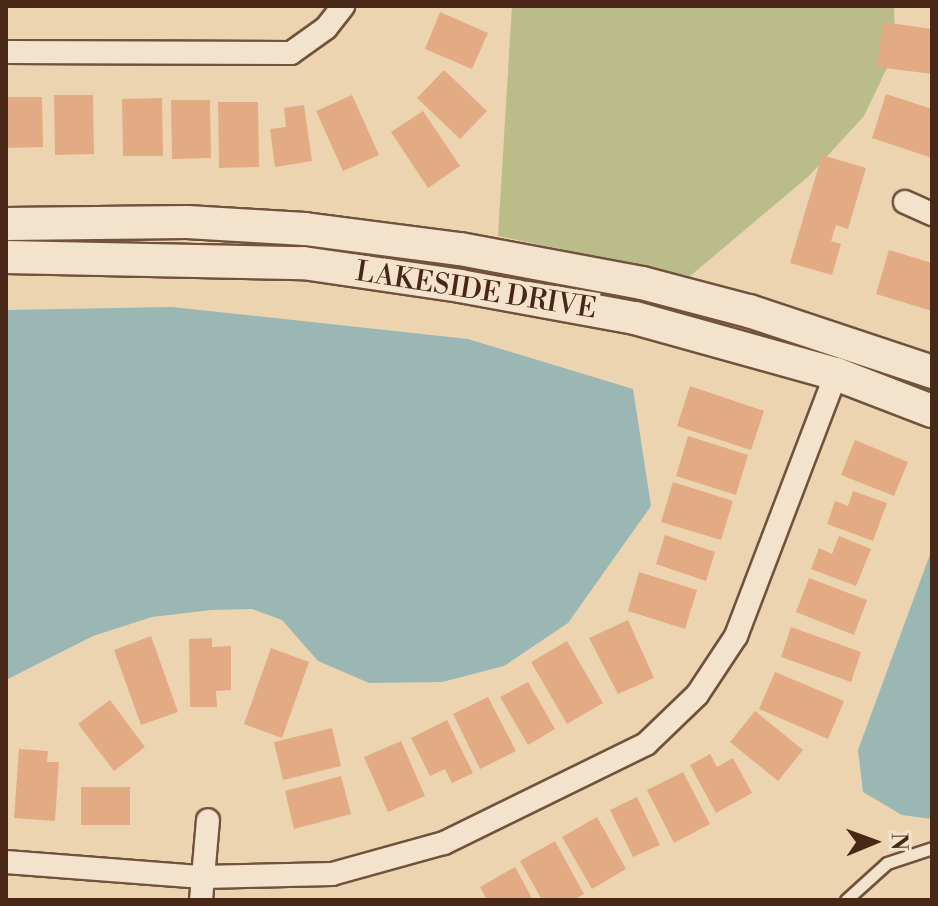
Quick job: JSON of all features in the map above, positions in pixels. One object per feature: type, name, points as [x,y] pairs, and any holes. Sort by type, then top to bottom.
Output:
[{"type":"street","points":[[6,52],[291,53],[326,28],[343,6]]},
{"type":"street","points":[[905,202],[932,214]]},
{"type":"street","name":"LAKESIDE DRIVE","points":[[6,224],[187,222],[305,229],[460,249],[719,303],[932,372]]},
{"type":"street","name":"LAKESIDE DRIVE","points":[[6,257],[303,263],[635,318],[836,374],[932,411]]},
{"type":"street","points":[[6,862],[202,877],[332,874],[444,843],[646,744],[697,695],[736,636],[836,374]]},
{"type":"street","points":[[201,900],[208,820]]},
{"type":"lane","points":[[846,900],[887,863],[932,848]]},
{"type":"green space","points":[[512,6],[894,6],[895,51],[864,116],[809,176],[690,276],[498,236]]},
{"type":"water","points":[[172,307],[468,339],[633,389],[651,506],[568,623],[504,666],[442,682],[369,683],[318,661],[282,620],[252,609],[211,610],[152,617],[93,636],[6,680],[6,310]]},
{"type":"water","points":[[932,549],[932,819],[902,815],[863,792],[858,750]]},
{"type":"building","points":[[440,12],[488,33],[472,69],[425,49]]},
{"type":"building","points":[[883,22],[932,29],[932,74],[877,67]]},
{"type":"building","points":[[444,70],[487,111],[460,139],[417,98]]},
{"type":"building","points":[[886,94],[932,109],[932,158],[872,138]]},
{"type":"building","points":[[54,95],[93,95],[94,154],[55,155]]},
{"type":"building","points":[[352,95],[379,155],[343,171],[316,111]]},
{"type":"building","points":[[6,97],[42,97],[43,147],[6,148]]},
{"type":"building","points":[[162,98],[163,156],[123,156],[122,99]]},
{"type":"building","points":[[171,100],[210,100],[211,158],[172,159]]},
{"type":"building","points":[[218,102],[258,102],[259,167],[219,168]]},
{"type":"building","points":[[304,105],[312,161],[275,167],[270,129],[286,127],[284,108]]},
{"type":"building","points":[[423,111],[460,166],[428,188],[391,132]]},
{"type":"building","points":[[822,155],[866,168],[848,229],[836,225],[831,241],[841,244],[832,275],[790,263]]},
{"type":"building","points":[[889,250],[932,263],[932,311],[876,294]]},
{"type":"building","points":[[690,386],[764,411],[751,450],[677,426]]},
{"type":"building","points":[[688,436],[748,455],[736,495],[676,476]]},
{"type":"building","points":[[855,440],[908,462],[894,496],[841,475]]},
{"type":"building","points":[[673,482],[733,501],[721,540],[661,522]]},
{"type":"building","points":[[853,491],[887,503],[873,541],[827,524],[835,501],[848,506]]},
{"type":"building","points":[[665,535],[715,552],[706,581],[656,564]]},
{"type":"building","points":[[839,536],[871,549],[856,586],[811,569],[819,548],[832,554]]},
{"type":"building","points":[[639,572],[697,590],[685,629],[628,611]]},
{"type":"building","points":[[809,578],[867,600],[854,635],[796,612]]},
{"type":"building","points":[[628,620],[654,678],[618,694],[589,638]]},
{"type":"building","points":[[791,627],[861,652],[851,682],[781,657]]},
{"type":"building","points":[[151,636],[178,712],[141,725],[114,650]]},
{"type":"building","points":[[212,638],[212,647],[231,646],[231,690],[216,691],[217,707],[190,707],[189,639]]},
{"type":"building","points":[[567,641],[603,703],[567,724],[531,662]]},
{"type":"building","points":[[271,648],[309,662],[282,738],[244,724]]},
{"type":"building","points":[[775,672],[844,701],[828,739],[759,709]]},
{"type":"building","points":[[528,682],[555,729],[528,745],[500,697]]},
{"type":"building","points":[[488,697],[516,751],[480,769],[453,714]]},
{"type":"building","points":[[110,700],[145,747],[114,771],[78,724]]},
{"type":"building","points":[[755,711],[803,750],[778,781],[730,742]]},
{"type":"building","points":[[447,720],[473,773],[452,783],[445,769],[430,776],[411,738]]},
{"type":"building","points":[[332,728],[341,766],[283,780],[274,742]]},
{"type":"building","points":[[401,741],[425,796],[388,812],[364,757]]},
{"type":"building","points":[[19,749],[48,751],[47,762],[59,762],[55,821],[14,818]]},
{"type":"building","points":[[710,754],[717,767],[733,758],[752,793],[716,813],[690,765]]},
{"type":"building","points":[[683,772],[710,824],[674,843],[647,790]]},
{"type":"building","points":[[341,776],[351,814],[294,829],[285,791]]},
{"type":"building","points":[[81,787],[130,787],[130,825],[81,825]]},
{"type":"building","points":[[637,797],[660,845],[633,857],[610,810]]},
{"type":"building","points":[[597,817],[626,869],[592,889],[562,837]]},
{"type":"building","points":[[555,841],[584,894],[574,900],[542,900],[520,861]]},
{"type":"building","points":[[515,867],[533,900],[487,900],[480,887]]}]
